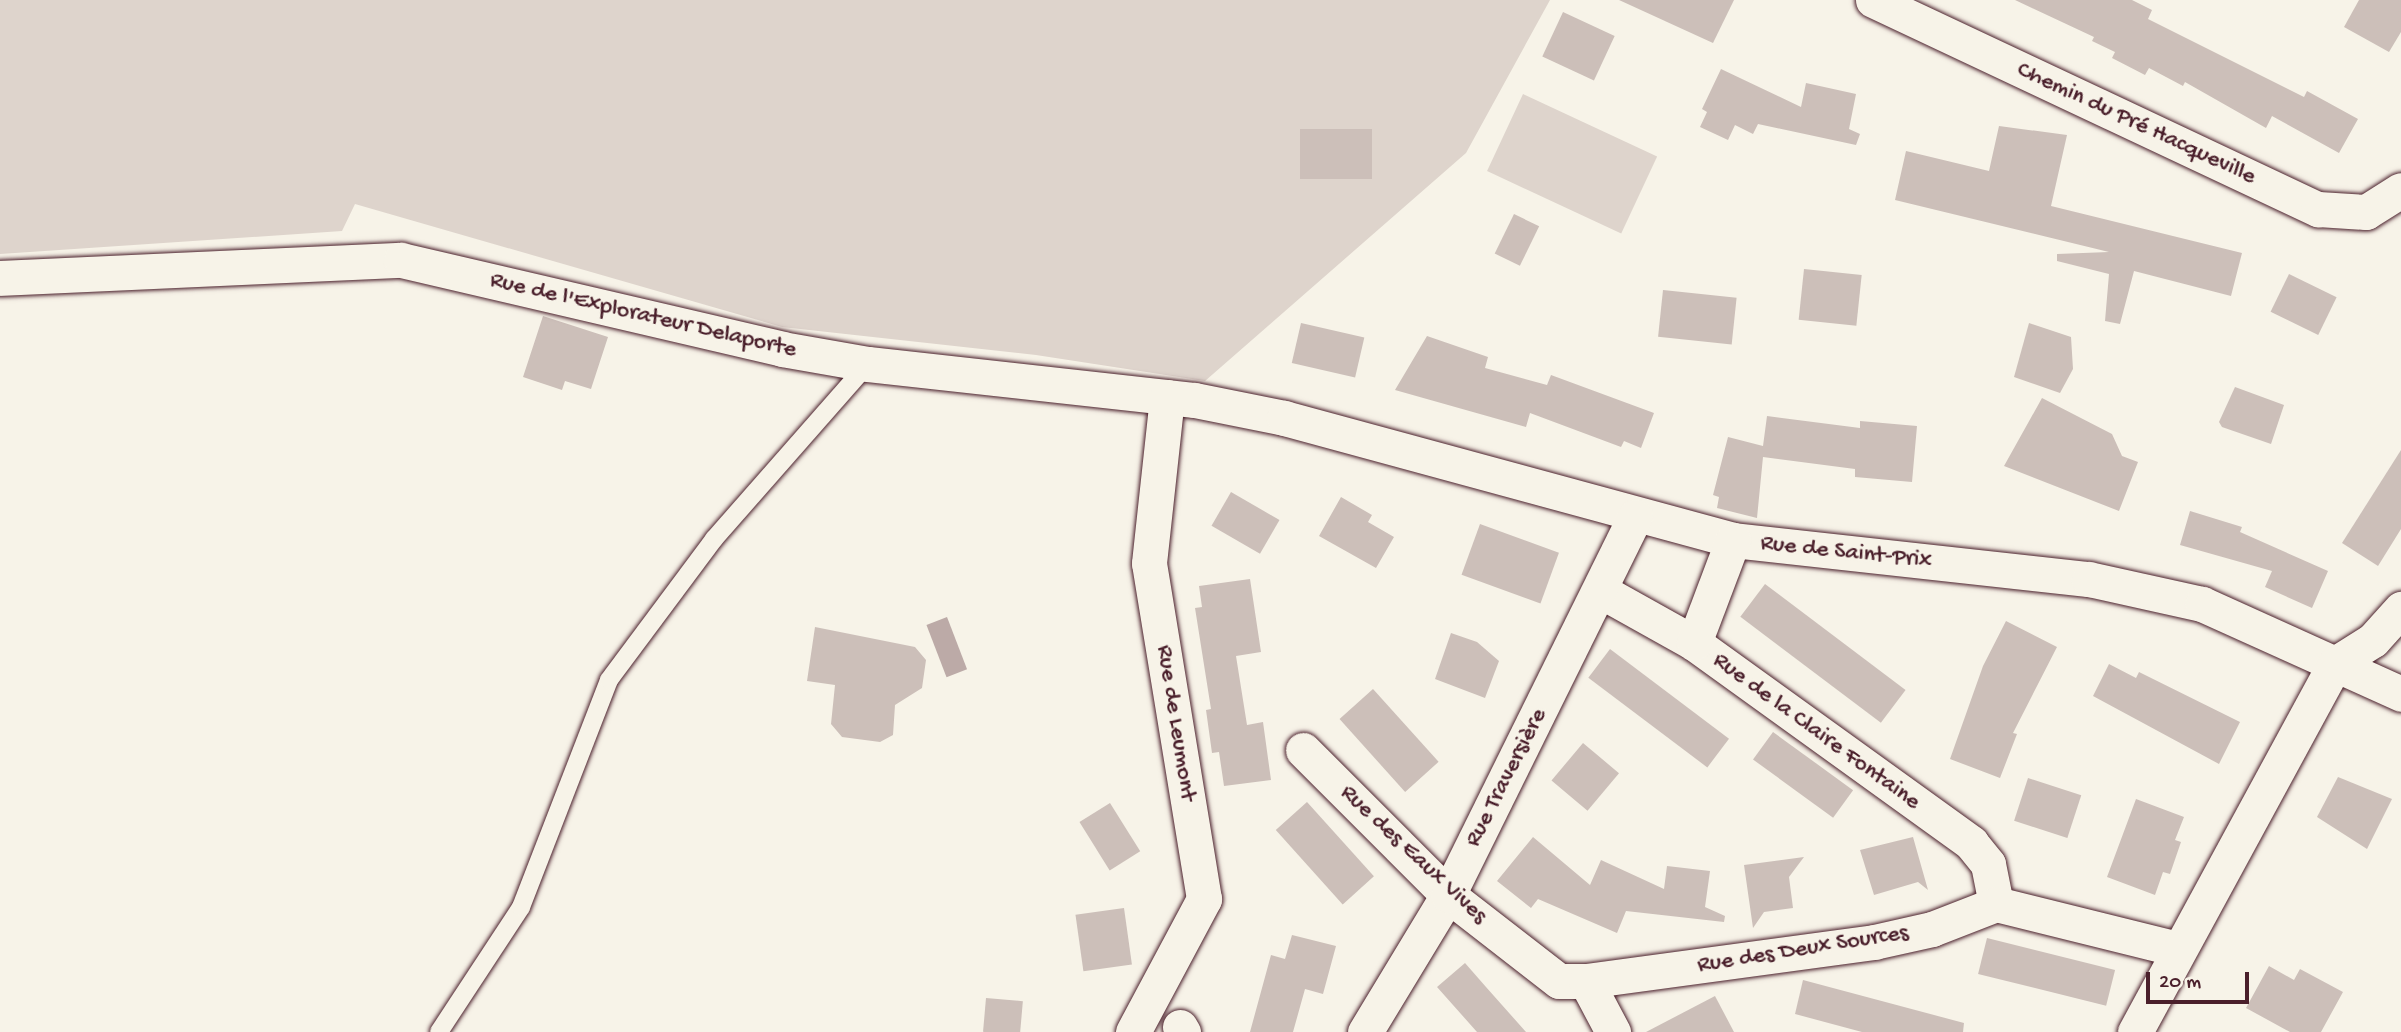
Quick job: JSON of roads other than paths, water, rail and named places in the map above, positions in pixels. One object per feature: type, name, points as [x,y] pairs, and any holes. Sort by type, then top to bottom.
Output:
[{"type":"street","name":"Chemin du Pré Hacqueville","points":[[1873,0],[2318,209],[2366,212],[2401,190]]},
{"type":"street","name":"Rue de l'Explorateur Delaporte","points":[[0,278],[401,260],[782,349],[868,364],[1167,397],[1284,418]]},
{"type":"street","name":"Rue de Leumont","points":[[1133,1032],[1204,899],[1149,563],[1167,397]]},
{"type":"street","name":"Rue de Saint-Prix","points":[[1284,418],[1635,517],[1733,540],[2089,579],[2202,604],[2401,694]]},
{"type":"street","name":"Rue Traversière","points":[[1365,1032],[1448,895],[1601,591],[1635,517]]},
{"type":"street","points":[[1693,643],[1733,540]]},
{"type":"street","name":"Rue de la Claire Fontaine","points":[[1601,591],[1693,643],[1971,844],[1988,864],[1996,904]]},
{"type":"street","points":[[2135,1032],[2335,664],[2373,640],[2401,609]]},
{"type":"street","name":"Rue des Eaux Vives","points":[[1303,750],[1448,895],[1559,981],[1586,981]]},
{"type":"street","points":[[1996,904],[2178,949]]},
{"type":"street","name":"Rue des Deux Sources","points":[[1586,981],[1874,942],[1932,929],[1996,904]]},
{"type":"street","points":[[1586,981],[1613,1032]]},
{"type":"lane","points":[[439,1032],[521,907],[609,680],[714,539],[868,364]]}]
